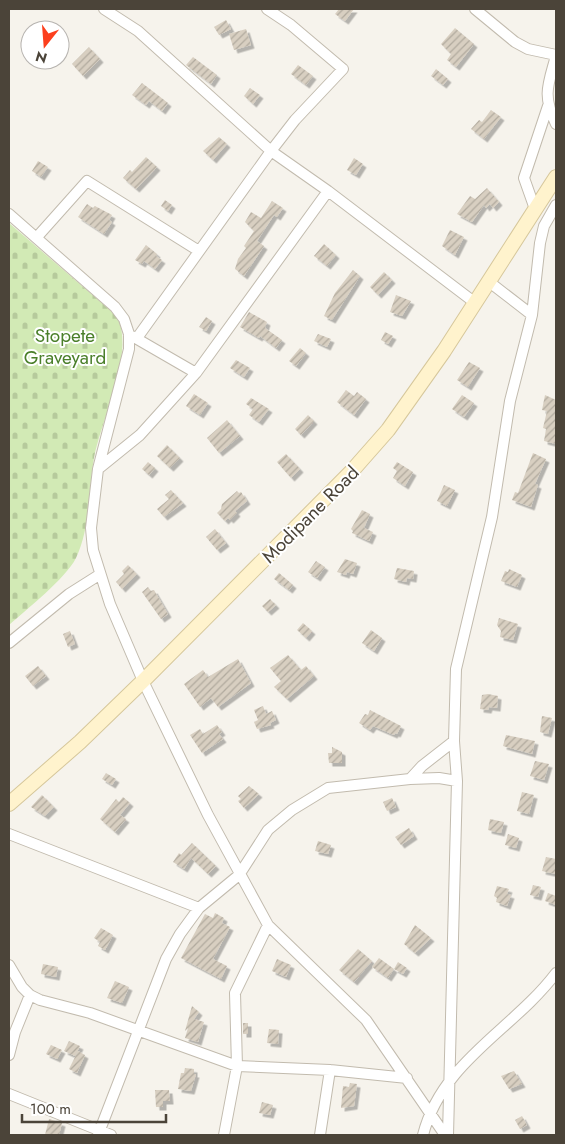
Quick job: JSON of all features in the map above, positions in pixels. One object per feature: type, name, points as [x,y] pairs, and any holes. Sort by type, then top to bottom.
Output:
[{"type":"main road","name":"Modipane Road","points":[[9,804],[80,742],[143,681],[364,458],[388,430],[422,383],[556,177]]},
{"type":"street","points":[[104,9],[138,31],[271,152],[328,190],[474,302]]},
{"type":"street","points":[[266,9],[291,25],[343,70],[295,120],[200,252],[133,336],[98,469],[91,528],[93,550],[99,575],[143,681],[239,875],[268,925],[366,1020],[407,1078],[428,1114],[447,1135]]},
{"type":"street","points":[[475,9],[515,42],[528,49],[556,55],[547,91],[548,106],[556,124]]},
{"type":"street","points":[[535,209],[524,178],[548,106]]},
{"type":"street","points":[[37,238],[87,181],[200,252]]},
{"type":"street","points":[[98,469],[140,435],[196,373],[328,190]]},
{"type":"street","points":[[447,1135],[451,1076],[452,941],[457,781],[454,741],[456,669],[492,517],[510,401],[532,315],[540,243],[544,226],[556,205]]},
{"type":"street","points":[[9,214],[115,307],[133,336],[196,373]]},
{"type":"street","points":[[488,281],[532,315]]},
{"type":"street","points":[[9,642],[69,594],[99,575]]},
{"type":"street","points":[[410,779],[422,766],[454,741]]},
{"type":"street","points":[[99,1134],[166,959],[180,934],[199,908],[239,875],[268,830],[292,810],[328,788],[410,779],[439,778],[457,781]]},
{"type":"street","points":[[9,834],[199,908]]},
{"type":"street","points":[[224,1135],[237,1066],[235,993],[268,925]]},
{"type":"street","points":[[9,965],[22,987],[30,995],[40,1000],[90,1013],[139,1033],[237,1066],[330,1070],[407,1078]]},
{"type":"street","points":[[423,1135],[428,1114],[451,1076],[542,992],[556,973]]},
{"type":"street","points":[[9,1054],[30,995]]},
{"type":"street","points":[[320,1135],[330,1070]]},
{"type":"street","points":[[9,1094],[99,1134],[111,1135]]},
{"type":"green space","name":"Stopete Graveyard","points":[[9,223],[118,317],[122,333],[122,350],[120,369],[94,458],[87,521],[81,546],[76,558],[64,575],[9,625]]},
{"type":"building","points":[[339,9],[354,9],[345,21],[335,14]]},
{"type":"building","points":[[226,20],[231,29],[219,35],[214,27]]},
{"type":"building","points":[[455,28],[474,44],[456,67],[447,60],[451,54],[441,44]]},
{"type":"building","points":[[246,29],[251,45],[234,50],[229,34]]},
{"type":"building","points":[[89,47],[100,59],[83,76],[72,64]]},
{"type":"building","points":[[193,57],[217,75],[211,84],[186,65]]},
{"type":"building","points":[[298,65],[313,76],[306,85],[291,74]]},
{"type":"building","points":[[436,69],[448,79],[443,85],[431,76]]},
{"type":"building","points":[[142,83],[168,103],[162,111],[149,101],[146,105],[132,95]]},
{"type":"building","points":[[250,88],[260,95],[253,104],[244,96]]},
{"type":"building","points":[[491,110],[501,117],[484,139],[471,129],[479,120],[482,122]]},
{"type":"building","points":[[219,137],[227,144],[213,160],[203,151]]},
{"type":"building","points":[[146,157],[157,167],[136,189],[123,178],[130,170],[132,172]]},
{"type":"building","points":[[354,158],[363,164],[356,175],[347,170]]},
{"type":"building","points":[[38,161],[48,167],[41,177],[32,171]]},
{"type":"building","points":[[487,188],[499,202],[493,208],[490,204],[486,208],[484,205],[472,222],[457,214],[470,196],[475,199]]},
{"type":"building","points":[[165,200],[172,205],[168,211],[161,206]]},
{"type":"building","points":[[272,201],[283,208],[277,217],[274,215],[257,241],[264,246],[244,276],[235,269],[238,259],[246,248],[244,246],[254,231],[245,222],[251,212],[261,218]]},
{"type":"building","points":[[87,204],[112,215],[109,220],[112,222],[104,234],[78,217]]},
{"type":"building","points":[[450,230],[464,237],[455,255],[442,246]]},
{"type":"building","points":[[324,244],[336,255],[327,266],[314,256]]},
{"type":"building","points":[[146,245],[162,260],[155,269],[144,261],[142,264],[135,260]]},
{"type":"building","points":[[353,270],[360,276],[332,320],[324,316],[335,293]]},
{"type":"building","points":[[384,272],[392,280],[378,295],[370,287]]},
{"type":"building","points":[[396,295],[411,301],[402,316],[390,312]]},
{"type":"building","points":[[249,312],[267,322],[265,328],[282,340],[276,348],[260,336],[259,338],[240,327]]},
{"type":"building","points":[[206,317],[212,321],[206,331],[199,327]]},
{"type":"building","points":[[385,332],[393,336],[388,344],[381,340]]},
{"type":"building","points":[[318,334],[331,339],[327,347],[314,341]]},
{"type":"building","points":[[300,348],[306,353],[296,366],[289,361]]},
{"type":"building","points":[[236,360],[250,368],[244,377],[230,368]]},
{"type":"building","points":[[469,362],[480,368],[468,387],[457,380]]},
{"type":"building","points":[[346,390],[354,396],[357,392],[366,399],[354,415],[337,402]]},
{"type":"building","points":[[194,394],[208,403],[200,415],[186,406]]},
{"type":"building","points":[[462,395],[474,403],[464,417],[452,409]]},
{"type":"building","points":[[545,395],[556,400],[556,444],[544,441],[546,429],[543,428],[547,411],[542,410]]},
{"type":"building","points":[[251,398],[269,409],[259,422],[249,415],[253,409],[246,404]]},
{"type":"building","points":[[308,415],[314,421],[301,435],[295,429]]},
{"type":"building","points":[[227,420],[240,436],[219,453],[207,438]]},
{"type":"building","points":[[167,445],[180,458],[170,468],[157,456]]},
{"type":"building","points":[[533,453],[546,459],[535,484],[538,485],[531,507],[512,500],[515,492],[518,493]]},
{"type":"building","points":[[286,454],[300,469],[291,478],[277,462]]},
{"type":"building","points":[[148,462],[155,468],[149,475],[142,469]]},
{"type":"building","points":[[397,462],[413,472],[405,486],[393,478],[397,471],[393,468]]},
{"type":"building","points":[[444,485],[455,490],[447,506],[437,501]]},
{"type":"building","points":[[171,490],[183,503],[164,517],[157,509],[169,499],[165,495]]},
{"type":"building","points":[[237,491],[241,492],[247,501],[235,511],[237,513],[230,520],[228,518],[225,521],[217,513],[221,509],[222,504]]},
{"type":"building","points":[[362,510],[370,514],[364,528],[373,532],[369,541],[352,533],[351,529]]},
{"type":"building","points":[[215,529],[226,543],[217,550],[206,537]]},
{"type":"building","points":[[345,559],[357,563],[353,574],[347,572],[346,575],[337,572]]},
{"type":"building","points":[[316,561],[325,567],[317,578],[308,572]]},
{"type":"building","points":[[128,565],[137,574],[122,589],[116,582],[124,574],[122,571]]},
{"type":"building","points":[[397,568],[414,571],[413,579],[407,578],[406,582],[394,579]]},
{"type":"building","points":[[509,569],[522,575],[517,587],[501,581],[505,571],[508,572]]},
{"type":"building","points":[[279,573],[293,585],[289,590],[274,579]]},
{"type":"building","points":[[148,587],[151,591],[154,590],[168,614],[161,619],[142,592]]},
{"type":"building","points":[[270,599],[276,605],[268,612],[262,606]]},
{"type":"building","points":[[499,618],[518,624],[513,640],[500,637],[501,631],[497,625]]},
{"type":"building","points":[[303,623],[312,631],[306,638],[297,630]]},
{"type":"building","points":[[371,630],[382,638],[374,651],[362,643]]},
{"type":"building","points":[[70,631],[75,644],[68,647],[63,634]]},
{"type":"building","points":[[288,655],[301,670],[306,666],[314,676],[287,699],[274,687],[281,681],[270,668]]},
{"type":"building","points":[[238,659],[251,683],[218,707],[211,698],[200,707],[184,684],[203,670],[208,677]]},
{"type":"building","points":[[38,666],[46,676],[33,686],[25,676]]},
{"type":"building","points":[[482,695],[498,696],[497,708],[480,709]]},
{"type":"building","points":[[263,706],[266,714],[272,711],[276,720],[270,723],[271,725],[257,729],[254,722],[258,720],[254,710]]},
{"type":"building","points":[[370,710],[401,726],[397,734],[395,733],[394,735],[373,726],[370,730],[359,723],[365,714],[368,715]]},
{"type":"building","points":[[542,716],[552,718],[548,734],[540,732]]},
{"type":"building","points":[[217,725],[222,732],[219,734],[223,739],[202,753],[190,735],[200,729],[203,734]]},
{"type":"building","points":[[506,735],[535,741],[532,754],[503,746]]},
{"type":"building","points":[[332,747],[342,752],[342,763],[329,763],[328,753],[332,753]]},
{"type":"building","points":[[535,761],[549,764],[544,780],[530,776]]},
{"type":"building","points":[[106,773],[116,779],[112,785],[102,779]]},
{"type":"building","points":[[249,786],[259,794],[244,808],[238,801],[241,799],[238,796]]},
{"type":"building","points":[[522,792],[534,795],[529,814],[517,811]]},
{"type":"building","points":[[42,795],[54,807],[45,816],[31,807]]},
{"type":"building","points":[[123,797],[130,803],[120,815],[126,819],[115,832],[100,819],[116,799],[119,802]]},
{"type":"building","points":[[392,798],[396,807],[387,811],[383,802]]},
{"type":"building","points":[[490,819],[504,822],[501,833],[488,830]]},
{"type":"building","points":[[409,828],[414,836],[401,845],[395,837]]},
{"type":"building","points":[[508,834],[519,838],[516,848],[505,845]]},
{"type":"building","points":[[318,841],[331,845],[328,854],[315,851]]},
{"type":"building","points":[[192,843],[216,866],[208,874],[191,858],[184,869],[173,862],[179,853],[181,855]]},
{"type":"building","points":[[546,857],[556,859],[556,874],[542,871]]},
{"type":"building","points":[[533,885],[541,887],[538,897],[530,895]]},
{"type":"building","points":[[497,886],[509,889],[507,894],[511,895],[507,906],[496,902],[497,898],[494,896]]},
{"type":"building","points":[[548,893],[556,896],[556,905],[545,901]]},
{"type":"building","points":[[215,913],[224,918],[222,923],[230,927],[213,959],[227,966],[221,979],[181,958],[205,914],[213,918]]},
{"type":"building","points":[[415,925],[431,938],[415,953],[404,944]]},
{"type":"building","points":[[101,928],[113,935],[105,950],[98,946],[100,942],[94,938]]},
{"type":"building","points":[[358,949],[372,961],[354,982],[339,970]]},
{"type":"building","points":[[379,958],[394,969],[388,978],[372,967]]},
{"type":"building","points":[[277,959],[291,965],[286,977],[272,971]]},
{"type":"building","points":[[398,962],[407,968],[403,974],[394,969]]},
{"type":"building","points":[[43,964],[58,967],[56,977],[41,974]]},
{"type":"building","points":[[115,981],[129,987],[122,1003],[107,998]]},
{"type":"building","points":[[192,1006],[199,1012],[194,1019],[204,1022],[198,1042],[185,1038]]},
{"type":"building","points":[[243,1023],[248,1023],[248,1034],[243,1034]]},
{"type":"building","points":[[269,1029],[279,1030],[278,1044],[267,1043]]},
{"type":"building","points":[[69,1041],[80,1046],[75,1056],[64,1051]]},
{"type":"building","points":[[51,1045],[62,1050],[57,1059],[46,1054]]},
{"type":"building","points":[[78,1051],[85,1055],[77,1073],[69,1069]]},
{"type":"building","points":[[185,1068],[194,1069],[194,1074],[196,1074],[191,1091],[178,1089],[181,1073],[184,1073]]},
{"type":"building","points":[[514,1071],[522,1084],[509,1089],[501,1076]]},
{"type":"building","points":[[350,1083],[357,1084],[354,1106],[341,1108],[343,1086],[349,1087]]},
{"type":"building","points":[[155,1090],[169,1090],[170,1101],[163,1101],[163,1107],[156,1107]]},
{"type":"building","points":[[262,1102],[273,1105],[270,1115],[259,1113]]},
{"type":"building","points":[[522,1116],[527,1125],[520,1129],[515,1120]]},
{"type":"building","points":[[49,1119],[62,1123],[59,1135],[45,1135]]}]
